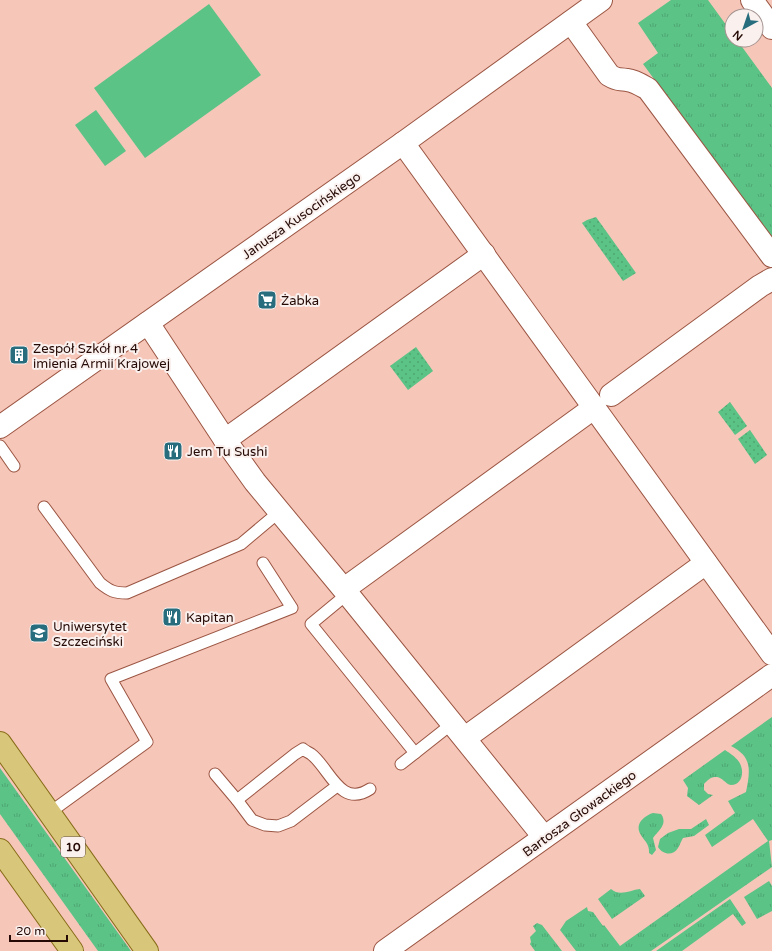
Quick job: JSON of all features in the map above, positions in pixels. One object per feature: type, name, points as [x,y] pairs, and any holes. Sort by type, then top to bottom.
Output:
[{"type":"main road","name":"10","points":[[0,743],[147,951]]},
{"type":"main road","points":[[0,850],[72,951]]},
{"type":"street","name":"Janusza Kusocińskiego","points":[[0,428],[403,143],[601,0]]},
{"type":"street","points":[[752,0],[772,28]]},
{"type":"street","points":[[571,22],[609,75],[618,80],[637,82],[648,89],[772,256]]},
{"type":"street","points":[[403,143],[484,254],[603,401],[706,563],[772,654]]},
{"type":"street","points":[[225,440],[484,254]]},
{"type":"street","points":[[346,592],[351,584],[760,286],[772,279]]},
{"type":"street","points":[[148,323],[225,440],[255,482],[459,730],[544,837]]},
{"type":"street","points":[[459,730],[706,563]]},
{"type":"street","name":"Bartosza Głowackiego","points":[[385,951],[772,675]]},
{"type":"lane","points":[[0,446],[14,466]]},
{"type":"lane","points":[[44,507],[100,583],[116,593],[127,593],[241,544],[279,512]]},
{"type":"lane","points":[[49,813],[147,742],[111,679],[292,608],[263,564]]},
{"type":"lane","points":[[346,592],[340,600],[311,624],[415,753]]},
{"type":"lane","points":[[401,764],[415,753],[459,730]]},
{"type":"lane","points":[[237,800],[303,749],[312,754],[337,786],[345,792],[356,794],[370,789]]},
{"type":"lane","points":[[215,774],[252,820],[265,825],[278,826],[291,821],[337,786]]},
{"type":"green space","points":[[671,0],[708,0],[724,22],[724,48],[743,48],[772,88],[772,240],[643,64],[658,53],[638,23]]},
{"type":"green space","points":[[209,4],[261,75],[145,158],[94,88]]},
{"type":"green space","points":[[96,110],[126,151],[105,166],[75,125]]},
{"type":"green space","points":[[596,217],[636,273],[623,281],[582,223]]},
{"type":"green space","points":[[416,347],[433,371],[408,390],[390,366]]},
{"type":"green space","points":[[730,402],[747,426],[735,435],[718,412]]},
{"type":"green space","points":[[750,430],[767,455],[755,464],[738,439]]},
{"type":"green space","points":[[772,717],[772,840],[769,841],[772,867],[651,951],[576,951],[560,930],[566,921],[587,907],[588,911],[593,912],[620,946],[768,841],[753,819],[712,847],[705,835],[735,813],[728,801],[746,792],[749,771],[748,765],[743,755],[731,746]]},
{"type":"green space","points":[[725,750],[740,763],[742,776],[734,785],[731,785],[717,777],[710,778],[704,784],[704,790],[708,794],[713,795],[699,805],[687,796],[688,788],[683,780]]},
{"type":"green space","points":[[0,768],[131,951],[98,951],[0,814]]},
{"type":"green space","points":[[653,813],[661,814],[664,821],[662,827],[653,838],[656,850],[652,855],[649,853],[649,849],[639,831],[639,824],[643,818]]},
{"type":"green space","points":[[706,819],[709,825],[694,836],[683,838],[676,851],[668,854],[660,850],[658,847],[660,839],[668,833],[679,829],[691,829]]},
{"type":"green space","points":[[769,881],[772,886],[772,911],[757,919],[744,897]]},
{"type":"green space","points":[[611,889],[621,893],[640,889],[645,896],[612,919],[598,899]]},
{"type":"green space","points":[[730,899],[746,923],[742,926],[733,914],[682,951],[656,951]]},
{"type":"green space","points":[[537,923],[542,925],[562,951],[535,951],[530,944],[530,937],[536,931],[533,926]]},
{"type":"place","name":"Żabka","points":[[267,300]]},
{"type":"place","name":"Zespół Szkół nr 4 imienia Armii Krajowej","points":[[19,355]]},
{"type":"place","name":"Jem Tu Sushi","points":[[173,451]]},
{"type":"place","name":"Kapitan","points":[[172,617]]},
{"type":"place","name":"Uniwersytet Szczeciński","points":[[39,633]]}]
